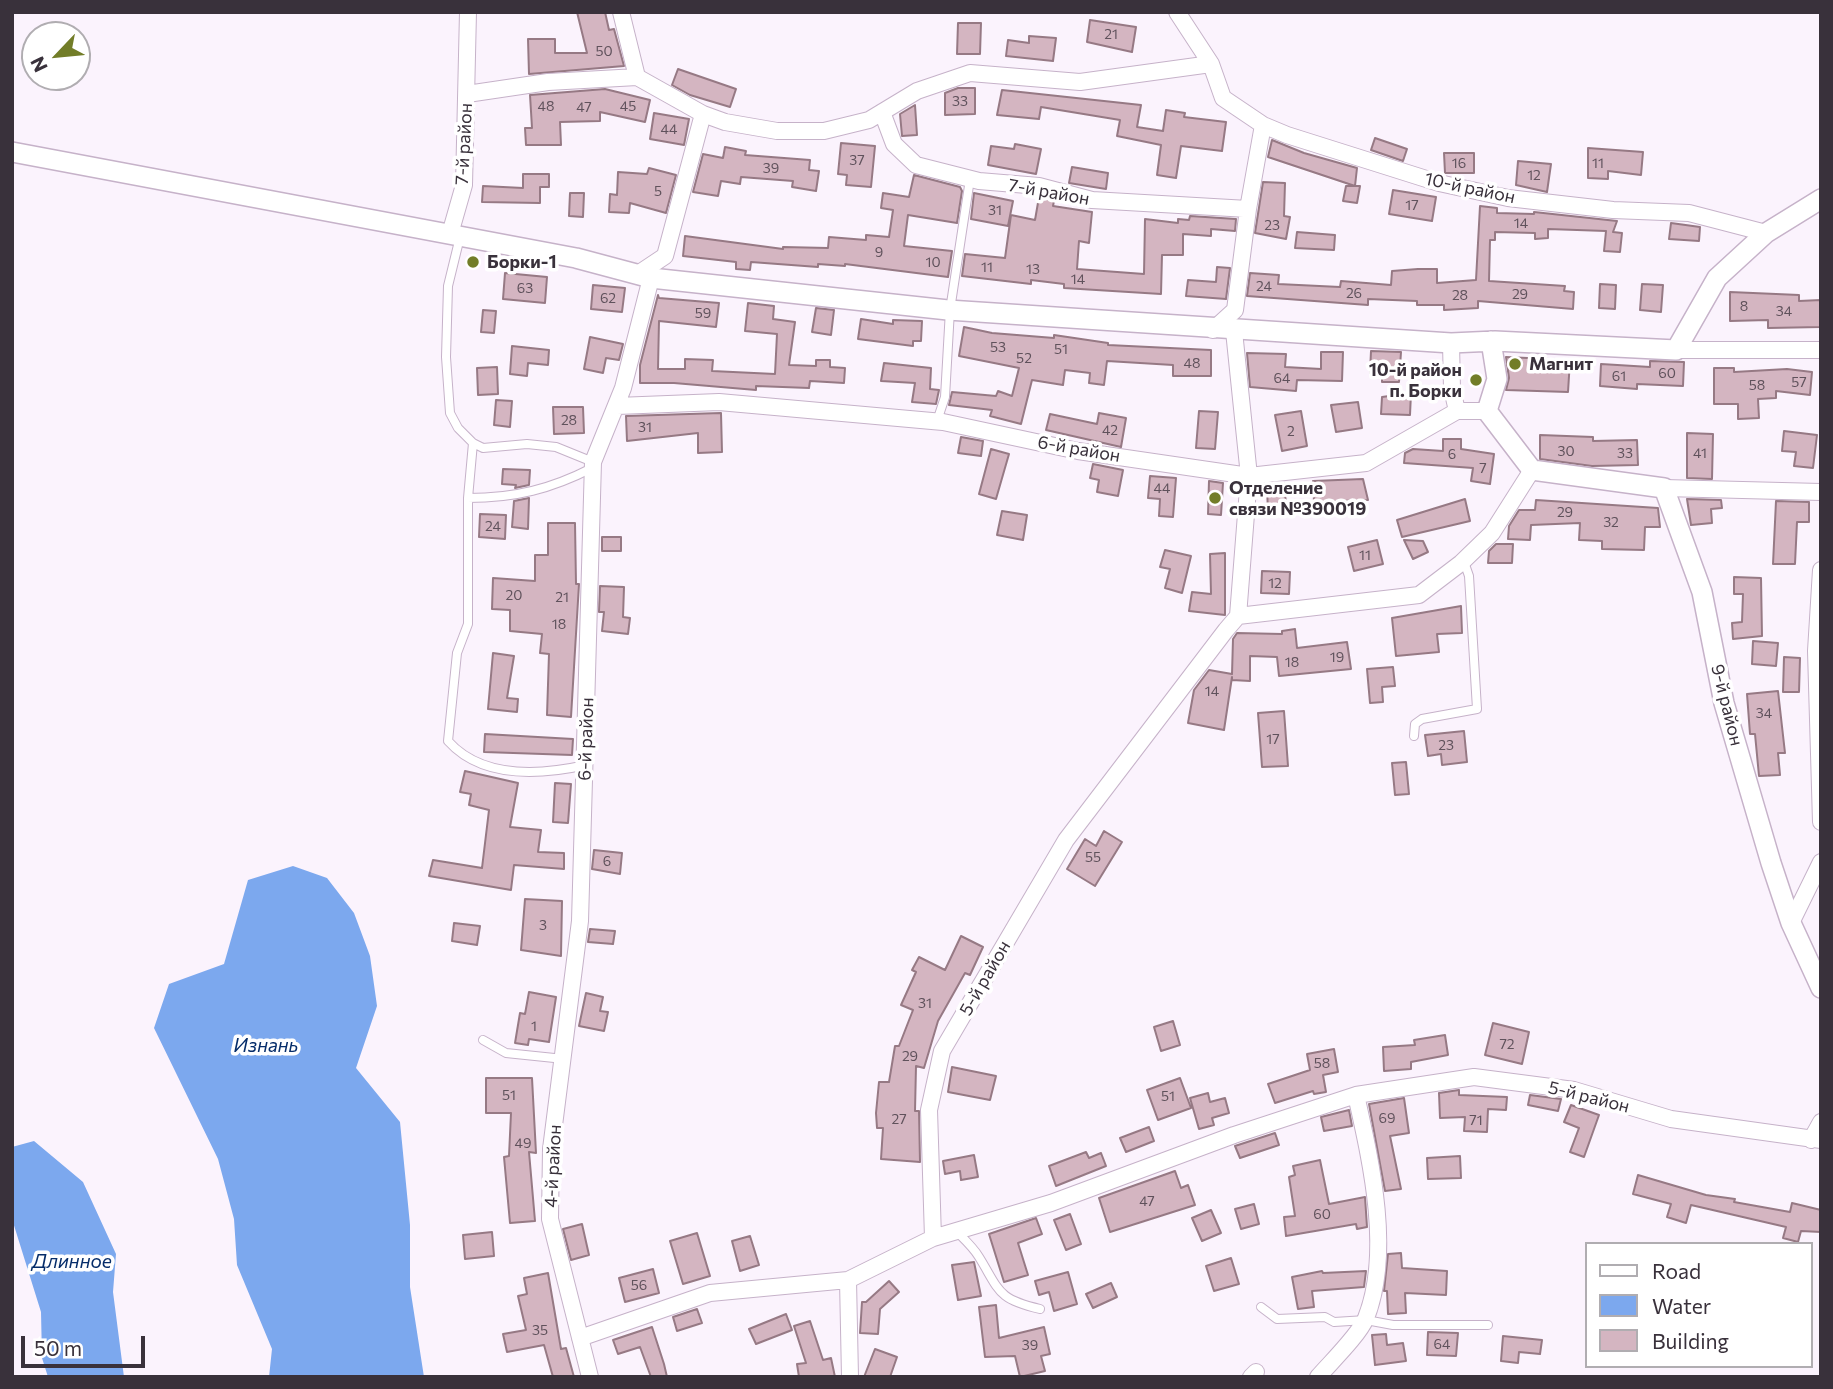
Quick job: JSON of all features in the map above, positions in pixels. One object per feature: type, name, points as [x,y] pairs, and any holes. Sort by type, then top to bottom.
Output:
[{"type":"street","name":"7-й район","points":[[455,235],[464,185],[468,12]]},
{"type":"street","points":[[621,12],[637,77],[703,114],[725,122],[777,131],[824,131],[869,121],[917,91],[970,73],[1080,82],[1211,64]]},
{"type":"street","name":"10-й район","points":[[1177,12],[1211,64],[1223,98],[1263,125],[1439,183],[1521,199],[1613,210],[1689,213],[1766,233]]},
{"type":"street","name":"7-й район","points":[[467,94],[548,82],[637,77]]},
{"type":"street","name":"7-й район","points":[[882,113],[894,144],[916,165],[971,178],[1039,186],[1092,200],[1248,209]]},
{"type":"street","points":[[645,276],[665,256],[703,114]]},
{"type":"street","points":[[1213,330],[1235,310],[1248,209],[1263,125]]},
{"type":"street","points":[[12,152],[576,258],[645,276],[950,310],[1213,330],[1451,344],[1490,341],[1676,350],[1821,350]]},
{"type":"street","points":[[1676,350],[1717,278],[1766,233],[1821,199]]},
{"type":"street","name":"6-й район","points":[[561,1076],[580,921],[593,465],[617,406],[645,276]]},
{"type":"street","points":[[1234,331],[1249,476],[1238,616],[1419,595],[1492,533],[1532,470]]},
{"type":"street","points":[[1487,411],[1497,379],[1490,341]]},
{"type":"street","points":[[1451,344],[1452,389],[1457,411],[1487,411]]},
{"type":"street","name":"6-й район","points":[[617,406],[719,402],[937,421],[1079,451],[1249,476],[1366,463],[1457,411]]},
{"type":"street","points":[[1487,411],[1532,470],[1664,488],[1821,492]]},
{"type":"street","name":"9-й район","points":[[1664,488],[1702,592],[1724,703],[1791,923],[1821,989]]},
{"type":"street","points":[[1821,570],[1816,651],[1821,822]]},
{"type":"street","name":"5-й район","points":[[933,1238],[929,1110],[942,1051],[1066,840],[1238,616]]},
{"type":"street","points":[[1791,923],[1821,862]]},
{"type":"street","name":"4-й район","points":[[561,1076],[551,1149],[550,1219],[590,1377]]},
{"type":"street","name":"5-й район","points":[[580,1338],[710,1293],[848,1280],[933,1238],[1051,1203],[1234,1135],[1356,1095],[1474,1077],[1574,1090],[1671,1119],[1816,1140]]},
{"type":"street","points":[[1318,1377],[1366,1320],[1379,1254],[1373,1171],[1356,1095]]},
{"type":"street","points":[[1816,1140],[1821,1122]]},
{"type":"street","points":[[848,1280],[850,1377]]},
{"type":"lane","points":[[937,421],[945,397],[950,310],[971,178]]},
{"type":"lane","points":[[455,235],[448,286],[446,357],[450,413],[458,428],[473,443],[483,448],[527,444],[556,447],[593,465]]},
{"type":"lane","points":[[473,443],[468,498],[468,624],[457,653],[449,741],[461,755],[514,771],[552,772],[586,765]]},
{"type":"lane","points":[[468,498],[528,494],[560,484],[593,465]]},
{"type":"lane","points":[[1413,736],[1415,724],[1422,719],[1471,712],[1478,704],[1469,576],[1463,559]]},
{"type":"lane","points":[[484,1040],[506,1053],[564,1059]]},
{"type":"lane","points":[[956,1231],[978,1256],[992,1283],[1006,1297],[1040,1309]]},
{"type":"lane","points":[[1261,1307],[1277,1319],[1366,1320],[1393,1325],[1488,1325]]},
{"type":"water","name":"Изнань","points":[[293,866],[327,878],[354,913],[370,956],[377,1006],[356,1068],[400,1122],[410,1225],[410,1287],[424,1377],[269,1377],[272,1349],[237,1265],[234,1219],[218,1159],[154,1028],[169,984],[224,964],[248,880]]},
{"type":"water","name":"Длинное","points":[[34,1141],[83,1182],[116,1254],[113,1292],[124,1377],[48,1377],[42,1358],[41,1312],[12,1219],[12,1147]]},
{"type":"building","points":[[577,12],[605,12],[609,30],[614,29],[624,66],[529,74],[528,39],[555,39],[555,53],[587,53]]},
{"type":"building","points":[[1090,20],[1136,27],[1132,52],[1087,42]]},
{"type":"building","points":[[958,23],[981,23],[980,54],[957,54]]},
{"type":"building","points":[[1029,36],[1056,38],[1053,61],[1006,56],[1008,40],[1029,43]]},
{"type":"building","points":[[678,69],[736,89],[730,107],[690,95],[672,85]]},
{"type":"building","points":[[958,88],[975,88],[975,114],[945,115],[945,93]]},
{"type":"building","points":[[605,89],[650,100],[645,122],[600,112],[600,121],[560,122],[561,145],[526,145],[525,128],[532,128],[530,95]]},
{"type":"building","points":[[1002,90],[1141,105],[1137,127],[1163,131],[1166,110],[1185,113],[1184,117],[1226,122],[1222,151],[1181,146],[1176,178],[1157,175],[1161,145],[1117,136],[1120,120],[1041,107],[1039,119],[997,115]]},
{"type":"building","points":[[915,105],[917,135],[902,136],[900,114]]},
{"type":"building","points":[[654,113],[689,119],[684,145],[650,139]]},
{"type":"building","points":[[1375,138],[1407,149],[1403,161],[1371,150]]},
{"type":"building","points":[[1272,140],[1304,153],[1357,168],[1355,186],[1268,157]]},
{"type":"building","points":[[841,143],[875,146],[871,187],[846,185],[847,175],[838,174]]},
{"type":"building","points":[[1015,144],[1041,149],[1036,174],[988,165],[991,146],[1014,149]]},
{"type":"building","points":[[725,147],[746,151],[745,155],[810,160],[809,170],[819,171],[816,191],[792,187],[793,181],[741,177],[740,184],[721,181],[718,196],[693,192],[703,154],[723,158]]},
{"type":"building","points":[[1588,148],[1643,152],[1641,175],[1608,171],[1608,179],[1588,178]]},
{"type":"building","points":[[1444,153],[1474,153],[1474,173],[1445,173]]},
{"type":"building","points":[[1518,161],[1551,164],[1547,192],[1516,185]]},
{"type":"building","points":[[1072,167],[1108,173],[1106,189],[1069,183]]},
{"type":"building","points":[[649,168],[676,175],[666,213],[630,203],[629,213],[609,212],[610,194],[617,195],[618,172],[647,174]]},
{"type":"building","points":[[523,174],[549,174],[549,187],[540,187],[540,203],[482,202],[483,186],[523,188]]},
{"type":"building","points":[[914,175],[960,187],[962,191],[957,223],[908,215],[904,246],[952,251],[948,277],[845,264],[818,264],[818,267],[751,262],[750,270],[736,269],[736,262],[683,256],[685,236],[783,249],[828,248],[829,237],[866,240],[866,235],[889,237],[893,210],[881,208],[883,193],[909,197]]},
{"type":"building","points":[[1263,182],[1285,183],[1284,216],[1290,217],[1286,239],[1255,233]]},
{"type":"building","points":[[1346,186],[1360,186],[1357,203],[1343,201]]},
{"type":"building","points":[[1393,190],[1436,197],[1432,221],[1389,214]]},
{"type":"building","points":[[570,193],[584,193],[583,217],[569,216]]},
{"type":"building","points":[[974,193],[1013,201],[1008,226],[971,219]]},
{"type":"building","points":[[1039,197],[1054,201],[1053,206],[1092,212],[1089,243],[1079,241],[1077,269],[1144,274],[1145,219],[1178,223],[1178,219],[1189,220],[1190,216],[1236,219],[1235,231],[1211,229],[1211,236],[1183,234],[1183,255],[1162,255],[1161,294],[1064,288],[1064,284],[1031,280],[1031,284],[962,276],[965,254],[1005,258],[1011,215],[1035,220]]},
{"type":"building","points":[[1480,206],[1497,208],[1497,213],[1534,212],[1617,221],[1613,232],[1622,233],[1620,252],[1604,251],[1606,231],[1548,229],[1548,238],[1535,239],[1535,233],[1495,232],[1495,240],[1490,240],[1489,281],[1565,286],[1564,291],[1574,292],[1573,309],[1478,301],[1478,308],[1444,310],[1444,305],[1417,305],[1417,301],[1368,299],[1368,305],[1247,296],[1250,273],[1279,275],[1278,284],[1340,287],[1341,281],[1391,285],[1392,271],[1418,269],[1437,269],[1437,283],[1476,280]]},
{"type":"building","points":[[1671,223],[1700,227],[1699,241],[1669,239]]},
{"type":"building","points":[[1297,232],[1335,235],[1334,250],[1295,248]]},
{"type":"building","points":[[1217,267],[1230,268],[1226,299],[1186,296],[1188,280],[1216,282]]},
{"type":"building","points":[[505,273],[547,277],[545,303],[503,299]]},
{"type":"building","points":[[1600,284],[1616,285],[1615,309],[1599,308]]},
{"type":"building","points":[[1642,284],[1663,285],[1661,312],[1640,310]]},
{"type":"building","points":[[593,285],[625,288],[622,312],[591,309]]},
{"type":"building","points":[[1730,292],[1799,295],[1799,301],[1821,300],[1821,327],[1768,328],[1768,320],[1730,321]]},
{"type":"building","points":[[658,295],[659,298],[719,303],[716,327],[659,321],[658,369],[685,369],[685,359],[713,360],[712,371],[775,374],[777,334],[745,331],[748,303],[774,306],[773,319],[795,322],[789,365],[816,366],[816,360],[830,360],[830,367],[845,368],[844,383],[810,381],[809,388],[756,386],[756,390],[640,383],[640,365]]},
{"type":"building","points":[[816,308],[834,310],[831,335],[812,332]]},
{"type":"building","points":[[483,310],[496,311],[494,333],[481,332]]},
{"type":"building","points":[[861,319],[893,324],[893,320],[922,321],[921,341],[913,341],[913,346],[858,339]]},
{"type":"building","points":[[964,327],[992,333],[1054,338],[1054,335],[1108,345],[1211,350],[1211,376],[1173,376],[1173,365],[1107,361],[1104,385],[1089,383],[1090,373],[1065,370],[1063,385],[1032,380],[1021,424],[990,416],[992,410],[949,405],[952,392],[996,396],[998,391],[1012,396],[1019,368],[959,356]]},
{"type":"building","points":[[590,337],[623,344],[619,360],[606,358],[603,373],[584,369]]},
{"type":"building","points":[[512,346],[549,350],[548,365],[528,363],[527,376],[510,374]]},
{"type":"building","points":[[1371,351],[1401,352],[1399,382],[1382,382],[1382,374],[1370,373]]},
{"type":"building","points":[[1321,352],[1343,352],[1342,381],[1297,380],[1296,391],[1250,387],[1247,353],[1286,354],[1285,367],[1321,369]]},
{"type":"building","points":[[1506,357],[1570,360],[1568,392],[1506,390],[1509,378]]},
{"type":"building","points":[[1650,361],[1684,362],[1683,386],[1637,384],[1637,389],[1600,386],[1601,364],[1650,367]]},
{"type":"building","points":[[884,363],[931,368],[930,389],[939,390],[936,404],[912,402],[915,383],[881,381]]},
{"type":"building","points":[[497,367],[498,394],[478,395],[477,368]]},
{"type":"building","points":[[1714,368],[1734,368],[1734,372],[1787,369],[1812,372],[1810,395],[1776,391],[1776,398],[1758,399],[1759,418],[1738,419],[1738,404],[1714,404]]},
{"type":"building","points":[[1411,393],[1410,415],[1381,414],[1382,397]]},
{"type":"building","points":[[496,400],[512,401],[510,427],[494,425]]},
{"type":"building","points":[[1358,402],[1362,428],[1336,432],[1331,405]]},
{"type":"building","points":[[553,407],[583,407],[584,433],[554,434]]},
{"type":"building","points":[[1199,411],[1218,412],[1215,449],[1196,448]]},
{"type":"building","points":[[1301,411],[1307,446],[1282,451],[1275,415]]},
{"type":"building","points":[[721,413],[722,452],[698,453],[698,433],[627,441],[626,416]]},
{"type":"building","points":[[1099,413],[1126,418],[1121,447],[1046,430],[1050,414],[1097,424]]},
{"type":"building","points":[[1784,431],[1817,435],[1813,468],[1794,466],[1796,452],[1782,451]]},
{"type":"building","points":[[1687,433],[1713,434],[1712,479],[1687,478]]},
{"type":"building","points":[[1540,435],[1593,437],[1593,441],[1637,440],[1638,465],[1592,466],[1540,459]]},
{"type":"building","points":[[961,437],[983,441],[981,456],[958,453]]},
{"type":"building","points":[[1443,439],[1461,439],[1461,449],[1494,454],[1490,484],[1471,481],[1473,468],[1404,463],[1405,453],[1413,449],[1443,451]]},
{"type":"building","points":[[991,449],[1009,454],[996,499],[979,494]]},
{"type":"building","points":[[1093,464],[1123,470],[1118,496],[1097,492],[1099,480],[1090,478]]},
{"type":"building","points":[[503,469],[530,470],[529,485],[515,488],[516,485],[502,484]]},
{"type":"building","points":[[1150,476],[1176,478],[1173,517],[1159,516],[1160,499],[1148,498]]},
{"type":"building","points":[[1363,479],[1368,500],[1314,502],[1313,481]]},
{"type":"building","name":"Отделение связи №390019","points":[[1209,481],[1223,483],[1221,515],[1208,514]]},
{"type":"building","points":[[1285,483],[1286,514],[1268,515],[1267,485]]},
{"type":"building","points":[[529,498],[528,529],[512,527],[514,501]]},
{"type":"building","points":[[1465,499],[1470,521],[1402,537],[1397,520]]},
{"type":"building","points":[[1687,499],[1721,500],[1722,508],[1711,509],[1712,523],[1691,525]]},
{"type":"building","points":[[1536,500],[1658,508],[1660,527],[1645,527],[1644,550],[1602,549],[1602,541],[1579,540],[1580,523],[1531,525],[1530,540],[1508,539],[1509,526],[1519,510],[1535,510]]},
{"type":"building","points":[[1776,501],[1809,502],[1809,522],[1797,522],[1795,564],[1773,564]]},
{"type":"building","points":[[1002,511],[1027,515],[1023,540],[997,535]]},
{"type":"building","points":[[480,514],[506,515],[505,539],[479,537]]},
{"type":"building","points":[[548,523],[575,523],[576,584],[579,584],[571,717],[547,715],[549,654],[540,653],[542,634],[510,631],[510,610],[492,609],[493,578],[535,581],[535,555],[548,555]]},
{"type":"building","points":[[602,537],[621,537],[621,551],[602,551]]},
{"type":"building","points":[[1377,540],[1383,564],[1354,571],[1348,547]]},
{"type":"building","points":[[1404,540],[1423,541],[1428,552],[1413,559]]},
{"type":"building","points":[[1496,544],[1513,544],[1512,563],[1488,563],[1489,551]]},
{"type":"building","points":[[1165,550],[1191,556],[1182,593],[1165,588],[1170,569],[1160,567]]},
{"type":"building","points":[[1225,553],[1225,615],[1189,611],[1192,592],[1211,594],[1210,554]]},
{"type":"building","points":[[1262,571],[1290,572],[1289,594],[1261,593]]},
{"type":"building","points":[[1734,577],[1761,578],[1762,636],[1733,639],[1732,623],[1742,622],[1743,594],[1734,594]]},
{"type":"building","points":[[600,586],[624,587],[623,617],[630,618],[628,634],[602,631],[604,612],[599,612]]},
{"type":"building","points":[[1461,606],[1462,633],[1437,634],[1439,652],[1396,656],[1392,618]]},
{"type":"building","points":[[1295,629],[1297,648],[1347,642],[1351,669],[1279,676],[1277,657],[1250,656],[1250,681],[1232,680],[1232,677],[1224,730],[1188,723],[1194,690],[1209,670],[1232,674],[1233,639],[1237,633],[1282,634],[1282,631]]},
{"type":"building","points":[[1753,641],[1778,643],[1776,666],[1752,664]]},
{"type":"building","points":[[493,653],[514,656],[507,698],[518,699],[517,712],[488,709]]},
{"type":"building","points":[[1784,657],[1800,658],[1799,692],[1783,692]]},
{"type":"building","points":[[1393,667],[1395,686],[1382,687],[1383,702],[1370,703],[1367,669]]},
{"type":"building","points":[[1778,691],[1785,753],[1778,753],[1780,775],[1759,776],[1755,734],[1750,734],[1747,694]]},
{"type":"building","points":[[1284,711],[1288,766],[1262,767],[1258,713]]},
{"type":"building","points":[[1464,731],[1467,762],[1442,765],[1441,754],[1428,756],[1425,735]]},
{"type":"building","points":[[485,734],[573,739],[572,755],[484,752]]},
{"type":"building","points":[[1406,762],[1409,794],[1395,795],[1392,763]]},
{"type":"building","points":[[465,771],[518,783],[510,827],[541,830],[538,852],[564,853],[564,869],[514,865],[511,890],[429,876],[433,860],[482,868],[489,810],[469,805],[471,794],[460,792]]},
{"type":"building","points":[[555,783],[571,784],[568,823],[553,822]]},
{"type":"building","points":[[1104,831],[1122,842],[1095,886],[1067,869],[1085,839],[1096,846]]},
{"type":"building","points":[[594,850],[622,853],[620,874],[592,869]]},
{"type":"building","points":[[525,899],[562,901],[561,956],[521,950]]},
{"type":"building","points":[[454,923],[480,926],[477,945],[452,941]]},
{"type":"building","points":[[590,929],[615,931],[613,944],[588,942]]},
{"type":"building","points":[[961,936],[983,947],[970,975],[965,973],[938,1021],[924,1068],[916,1066],[915,1111],[919,1111],[920,1162],[881,1159],[883,1128],[877,1128],[876,1113],[879,1082],[889,1082],[895,1046],[899,1046],[913,1010],[901,1005],[916,972],[912,970],[919,957],[945,970]]},
{"type":"building","points":[[529,992],[556,997],[549,1042],[529,1039],[528,1045],[515,1043],[520,1013],[525,1014]]},
{"type":"building","points":[[586,993],[603,997],[600,1011],[608,1012],[604,1031],[579,1026]]},
{"type":"building","points":[[1173,1021],[1180,1045],[1161,1051],[1154,1027]]},
{"type":"building","points":[[1493,1023],[1529,1032],[1522,1064],[1485,1055]]},
{"type":"building","points":[[1445,1035],[1448,1055],[1411,1062],[1411,1069],[1384,1071],[1383,1047],[1415,1045],[1414,1040]]},
{"type":"building","points":[[1334,1049],[1338,1072],[1323,1075],[1326,1092],[1314,1094],[1313,1091],[1275,1103],[1268,1084],[1310,1070],[1307,1054]]},
{"type":"building","points":[[952,1067],[996,1076],[990,1100],[948,1092]]},
{"type":"building","points":[[486,1078],[532,1078],[536,1153],[529,1152],[535,1221],[510,1223],[504,1157],[509,1156],[511,1113],[486,1113]]},
{"type":"building","points":[[1180,1078],[1191,1108],[1158,1120],[1147,1090]]},
{"type":"building","points":[[1459,1090],[1459,1095],[1507,1097],[1506,1110],[1488,1109],[1487,1132],[1464,1131],[1465,1117],[1440,1118],[1439,1093]]},
{"type":"building","points":[[1208,1093],[1210,1102],[1225,1098],[1229,1113],[1212,1118],[1214,1125],[1199,1129],[1190,1098]]},
{"type":"building","points":[[1530,1095],[1561,1099],[1558,1111],[1528,1105]]},
{"type":"building","points":[[1404,1098],[1409,1133],[1390,1136],[1401,1189],[1385,1191],[1369,1104]]},
{"type":"building","points":[[1571,1105],[1599,1115],[1584,1157],[1570,1152],[1579,1128],[1564,1122]]},
{"type":"building","points":[[1349,1110],[1352,1126],[1324,1131],[1321,1117]]},
{"type":"building","points":[[1149,1127],[1154,1141],[1126,1152],[1120,1138]]},
{"type":"building","points":[[1275,1133],[1279,1145],[1240,1158],[1235,1146]]},
{"type":"building","points":[[1086,1152],[1089,1158],[1101,1153],[1106,1166],[1056,1186],[1049,1166]]},
{"type":"building","points":[[974,1155],[978,1177],[961,1180],[960,1171],[945,1174],[943,1161]]},
{"type":"building","points":[[1460,1156],[1461,1178],[1428,1179],[1427,1158]]},
{"type":"building","points":[[1320,1160],[1329,1204],[1365,1197],[1367,1227],[1357,1229],[1356,1224],[1286,1236],[1284,1217],[1295,1216],[1289,1177],[1295,1175],[1293,1166]]},
{"type":"building","points":[[1175,1171],[1181,1188],[1188,1185],[1195,1205],[1110,1232],[1099,1198]]},
{"type":"building","points":[[1638,1175],[1706,1195],[1735,1199],[1734,1202],[1790,1212],[1792,1203],[1821,1210],[1821,1232],[1801,1231],[1798,1242],[1783,1238],[1786,1227],[1691,1205],[1686,1223],[1667,1217],[1671,1204],[1633,1194]]},
{"type":"building","points":[[1254,1204],[1259,1224],[1241,1229],[1235,1209]]},
{"type":"building","points":[[1211,1210],[1221,1233],[1202,1241],[1192,1218]]},
{"type":"building","points":[[1070,1214],[1081,1244],[1066,1250],[1054,1220]]},
{"type":"building","points":[[1036,1218],[1042,1234],[1018,1243],[1028,1275],[1004,1282],[989,1234]]},
{"type":"building","points":[[582,1224],[589,1255],[571,1260],[563,1229]]},
{"type":"building","points":[[492,1232],[494,1256],[465,1259],[463,1235]]},
{"type":"building","points":[[697,1233],[710,1276],[683,1284],[670,1241]]},
{"type":"building","points":[[750,1236],[759,1265],[740,1271],[732,1241]]},
{"type":"building","points":[[1401,1253],[1402,1268],[1447,1271],[1446,1295],[1405,1293],[1406,1313],[1388,1314],[1387,1291],[1384,1291],[1388,1254]]},
{"type":"building","points":[[1231,1258],[1239,1284],[1214,1291],[1206,1266]]},
{"type":"building","points":[[974,1262],[981,1296],[958,1300],[952,1265]]},
{"type":"building","points":[[653,1269],[659,1293],[625,1302],[619,1278]]},
{"type":"building","points":[[1322,1271],[1366,1271],[1364,1287],[1312,1291],[1314,1307],[1298,1309],[1292,1277]]},
{"type":"building","points":[[1068,1272],[1077,1304],[1054,1311],[1049,1292],[1039,1295],[1035,1281]]},
{"type":"building","points":[[548,1273],[561,1349],[566,1348],[574,1377],[553,1377],[544,1345],[507,1352],[503,1334],[526,1330],[518,1296],[527,1294],[524,1278]]},
{"type":"building","points":[[889,1281],[899,1292],[880,1309],[878,1334],[860,1333],[862,1302],[866,1302]]},
{"type":"building","points":[[1111,1283],[1117,1297],[1093,1308],[1086,1294]]},
{"type":"building","points":[[996,1305],[999,1338],[1044,1327],[1050,1354],[1041,1356],[1045,1371],[1020,1377],[1015,1356],[985,1357],[979,1307]]},
{"type":"building","points":[[697,1309],[702,1323],[677,1331],[673,1317]]},
{"type":"building","points":[[786,1314],[792,1330],[756,1344],[749,1329]]},
{"type":"building","points":[[810,1321],[823,1360],[831,1358],[835,1377],[799,1377],[797,1364],[806,1363],[794,1326]]},
{"type":"building","points":[[652,1327],[667,1377],[651,1377],[640,1347],[618,1354],[613,1340]]},
{"type":"building","points":[[1428,1332],[1458,1333],[1456,1356],[1427,1355]]},
{"type":"building","points":[[1386,1334],[1387,1345],[1403,1343],[1406,1361],[1375,1365],[1372,1335]]},
{"type":"building","points":[[1503,1336],[1542,1340],[1540,1354],[1519,1352],[1518,1363],[1501,1361]]},
{"type":"building","points":[[875,1349],[897,1357],[890,1377],[864,1377]]},
{"type":"place","name":"Борки-1","points":[[473,262]]},
{"type":"place","name":"Магнит","points":[[1515,364]]},
{"type":"place","name":"10-й район п. Борки","points":[[1476,380]]},
{"type":"place","name":"Отделение связи №390019","points":[[1215,498]]}]
